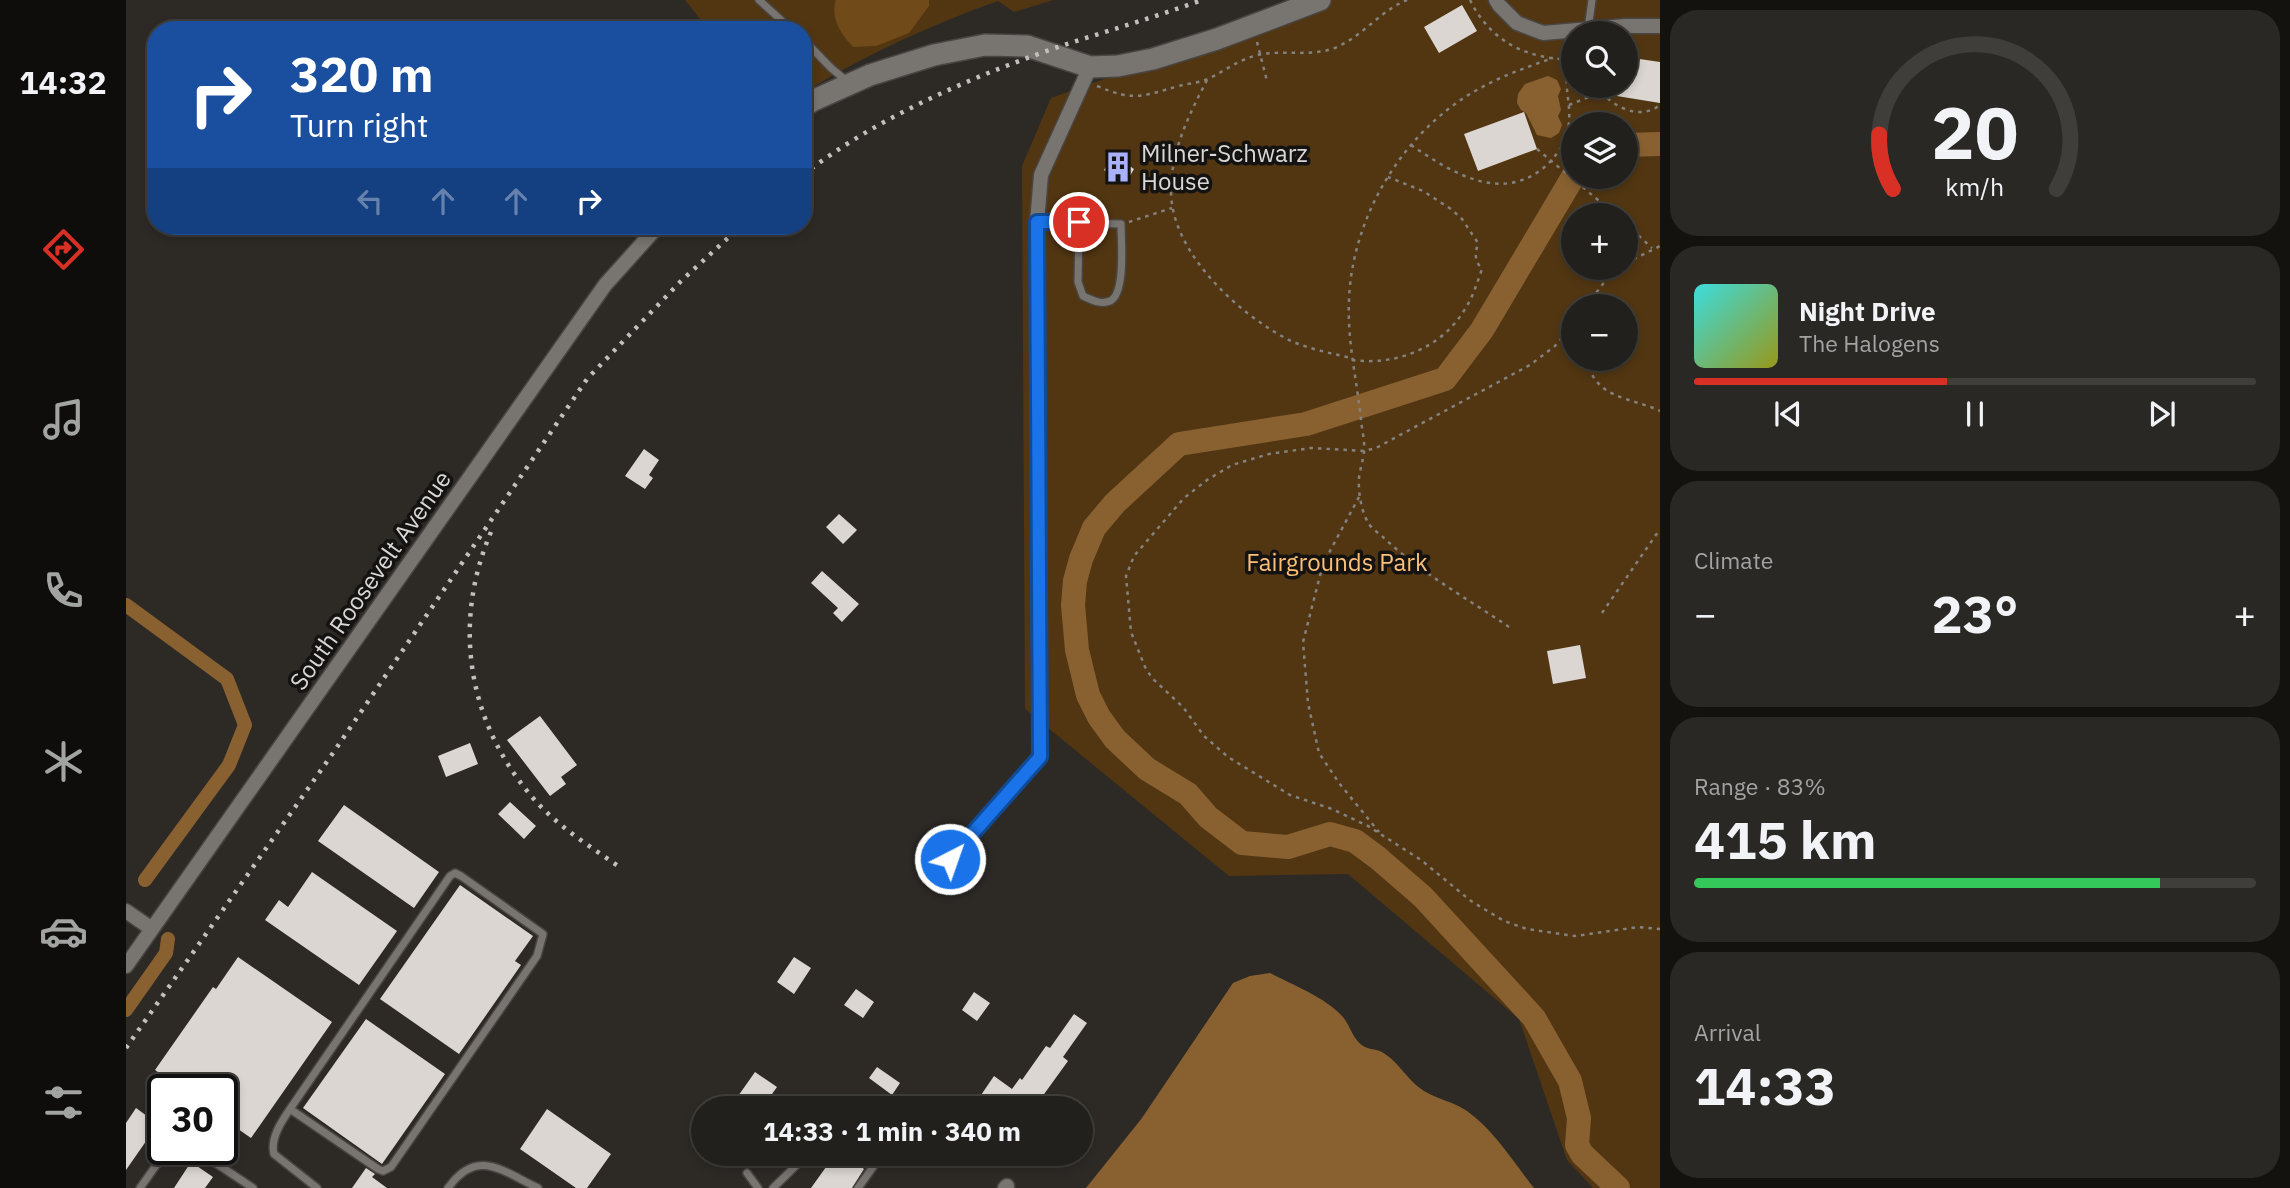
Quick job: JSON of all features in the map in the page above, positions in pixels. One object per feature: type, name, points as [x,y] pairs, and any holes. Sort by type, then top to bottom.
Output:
[{"type":"street","points":[[812,102],[850,83],[934,55],[985,45],[1027,46],[1086,73],[1153,59],[1320,0]]},
{"type":"street","points":[[1496,0],[1517,23],[1543,33],[1561,31]]},
{"type":"street","points":[[1638,27],[1660,26]]},
{"type":"street","points":[[950,859],[1040,757],[1037,222],[1041,175],[1086,73]]},
{"type":"street","name":"South Roosevelt Avenue","points":[[126,966],[605,285],[650,235]]},
{"type":"street","points":[[126,911],[152,929]]},
{"type":"lane","points":[[759,0],[782,21]]},
{"type":"lane","points":[[1589,21],[1592,0]]},
{"type":"lane","points":[[812,48],[850,83]]},
{"type":"lane","points":[[1037,222],[1079,222],[1121,224],[1118,295],[1110,301],[1097,302],[1083,296],[1078,282],[1079,222]]},
{"type":"lane","points":[[290,1109],[378,1169],[383,1171],[391,1167],[537,956],[543,934],[461,876],[455,873],[450,876],[290,1109],[275,1135],[272,1151],[317,1188]]},
{"type":"lane","points":[[140,1188],[156,1165]]},
{"type":"lane","points":[[218,1165],[250,1187]]},
{"type":"lane","points":[[448,1188],[465,1168],[476,1165],[490,1166],[538,1188]]},
{"type":"lane","points":[[773,1188],[796,1166]]},
{"type":"lane","points":[[858,1188],[873,1166]]},
{"type":"lane","points":[[747,1173],[758,1188]]},
{"type":"path","points":[[1086,73],[1106,90],[1133,97],[1149,96],[1207,80],[1241,61],[1261,55],[1308,53],[1333,48],[1360,34],[1378,16],[1407,0]]},
{"type":"path","points":[[1470,0],[1478,16],[1498,37],[1524,51],[1561,59]]},
{"type":"path","points":[[1253,25],[1267,81]]},
{"type":"path","points":[[1509,627],[1398,551],[1369,524],[1360,494],[1359,478],[1364,451],[1357,382],[1351,359],[1349,299],[1352,271],[1366,223],[1388,177],[1411,145],[1441,115],[1468,95],[1508,74],[1553,58]]},
{"type":"path","points":[[1207,80],[1187,121],[1174,157],[1172,208],[1180,233],[1196,259],[1224,293],[1265,326],[1292,341],[1351,359],[1398,358],[1435,342],[1464,311],[1482,269],[1476,263],[1478,243],[1458,215],[1423,191],[1388,177]]},
{"type":"path","points":[[1411,145],[1461,174],[1492,184],[1523,180],[1552,160],[1567,134],[1570,119],[1568,98]]},
{"type":"path","points":[[1569,105],[1586,98]]},
{"type":"path","points":[[1607,98],[1616,106],[1632,111],[1649,111],[1660,104]]},
{"type":"path","points":[[1537,149],[1602,203]]},
{"type":"path","points":[[1121,224],[1172,208]]},
{"type":"path","points":[[1638,235],[1652,248]]},
{"type":"path","points":[[1638,256],[1660,246]]},
{"type":"path","points":[[1561,337],[1542,356],[1521,371],[1387,443],[1364,451],[1290,449],[1232,465],[1207,480],[1184,498],[1134,556],[1126,576],[1131,632],[1139,655],[1153,678],[1227,757],[1290,795],[1332,809],[1381,835],[1421,860],[1487,912],[1527,929],[1575,936],[1638,927],[1660,929]]},
{"type":"path","points":[[1590,371],[1596,382],[1613,395],[1660,411]]},
{"type":"path","points":[[1360,494],[1323,564],[1303,642],[1308,703],[1319,753],[1339,783],[1381,835]]},
{"type":"path","points":[[1602,613],[1660,529]]},
{"type":"green space","points":[[685,0],[1053,0],[1014,12],[998,1],[973,10],[874,54],[812,88],[812,21],[702,21]]},
{"type":"green space","name":"Fairgrounds Park","points":[[1325,0],[1660,0],[1660,1188],[1593,1188],[1567,1160],[1519,1019],[1348,874],[1229,876],[1025,709],[1022,166],[1051,98]]},
{"type":"shaded area","points":[[836,0],[929,0],[929,6],[909,33],[876,46],[853,47],[838,25],[834,13]]},
{"type":"shaded area","points":[[1548,76],[1557,80],[1561,89],[1558,96],[1561,110],[1558,116],[1561,128],[1559,133],[1551,138],[1537,135],[1526,113],[1517,103],[1518,94],[1525,84]]},
{"type":"shaded area","points":[[1270,973],[1327,1003],[1343,1017],[1361,1044],[1385,1054],[1424,1091],[1462,1108],[1477,1119],[1495,1137],[1534,1188],[1086,1188],[1142,1118],[1233,983],[1250,976]]},
{"type":"building","points":[[1462,5],[1477,31],[1439,53],[1424,27]]},
{"type":"building","points":[[1638,59],[1660,62],[1660,103],[1629,98],[1638,98]]},
{"type":"building","points":[[1524,112],[1537,149],[1478,171],[1464,134]]},
{"type":"building","name":"Milner-Schwarz House","points":[[1112,157],[1134,169],[1127,181],[1118,176],[1116,180],[1106,174],[1104,170]]},
{"type":"building","points":[[644,449],[659,460],[649,475],[653,478],[645,489],[625,476]]},
{"type":"building","points":[[839,514],[857,530],[843,544],[826,527]]},
{"type":"building","points":[[822,571],[859,604],[842,622],[833,613],[838,608],[811,583]]},
{"type":"building","points":[[1580,645],[1586,678],[1553,684],[1547,651]]},
{"type":"building","points":[[540,716],[577,765],[561,777],[566,784],[550,796],[507,740]]},
{"type":"building","points":[[470,743],[478,764],[446,777],[438,756]]},
{"type":"building","points":[[510,802],[536,826],[524,839],[498,814]]},
{"type":"building","points":[[344,805],[439,872],[414,908],[318,841]]},
{"type":"building","points":[[312,872],[397,931],[359,985],[265,920],[279,900],[288,907]]},
{"type":"building","points":[[460,885],[533,936],[515,961],[521,965],[459,1054],[380,999]]},
{"type":"building","points":[[238,957],[332,1022],[251,1138],[238,1129],[238,1074],[161,1074],[155,1070],[213,987],[216,989]]},
{"type":"building","points":[[794,957],[811,968],[794,994],[777,982]]},
{"type":"building","points":[[856,989],[874,1002],[863,1018],[844,1005]]},
{"type":"building","points":[[974,992],[990,1003],[977,1021],[962,1010]]},
{"type":"building","points":[[1074,1014],[1087,1023],[1063,1057],[1068,1061],[1043,1096],[980,1096],[994,1076],[1012,1089],[1020,1078],[1022,1080],[1046,1046],[1050,1048]]},
{"type":"building","points":[[366,1019],[445,1074],[382,1164],[303,1108]]},
{"type":"building","points":[[877,1067],[900,1083],[892,1095],[869,1078]]},
{"type":"building","points":[[755,1072],[777,1087],[771,1096],[738,1096]]},
{"type":"building","points":[[136,1108],[147,1116],[147,1140],[126,1170],[126,1123]]},
{"type":"building","points":[[547,1109],[611,1154],[587,1188],[576,1188],[520,1149]]},
{"type":"building","points":[[189,1165],[195,1165],[213,1177],[205,1188],[174,1188]]},
{"type":"building","points":[[827,1166],[860,1166],[864,1169],[852,1188],[811,1188]]},
{"type":"building","points":[[366,1168],[375,1174],[372,1177],[387,1188],[352,1188]]},
{"type":"waterway","points":[[1638,145],[1660,144]]},
{"type":"waterway","points":[[1566,189],[1482,330],[1445,379],[1306,424],[1179,444],[1115,503],[1094,528],[1081,559],[1075,581],[1073,605],[1077,650],[1088,695],[1099,717],[1115,739],[1147,769],[1188,794],[1208,817],[1242,843],[1288,847],[1330,834],[1355,841],[1423,897],[1534,1018],[1570,1081],[1579,1118],[1577,1145],[1582,1154],[1618,1188]]},
{"type":"waterway","points":[[126,605],[227,679],[245,725],[229,765],[145,880]]},
{"type":"waterway","points":[[126,1010],[166,953],[168,939]]},
{"type":"railway","points":[[812,168],[897,115],[966,82],[1070,43],[1202,0]]},
{"type":"railway","points":[[126,1048],[333,753],[587,379],[681,281],[731,235]]},
{"type":"railway","points":[[491,532],[479,566],[472,601],[470,636],[473,671],[480,704],[493,737],[533,798],[563,827],[621,868]]},
{"type":"place","name":"Milner-Schwarz House","points":[[1118,167]]},
{"type":"route","points":[[950,859],[1040,757],[1037,222],[1079,222]]}]
